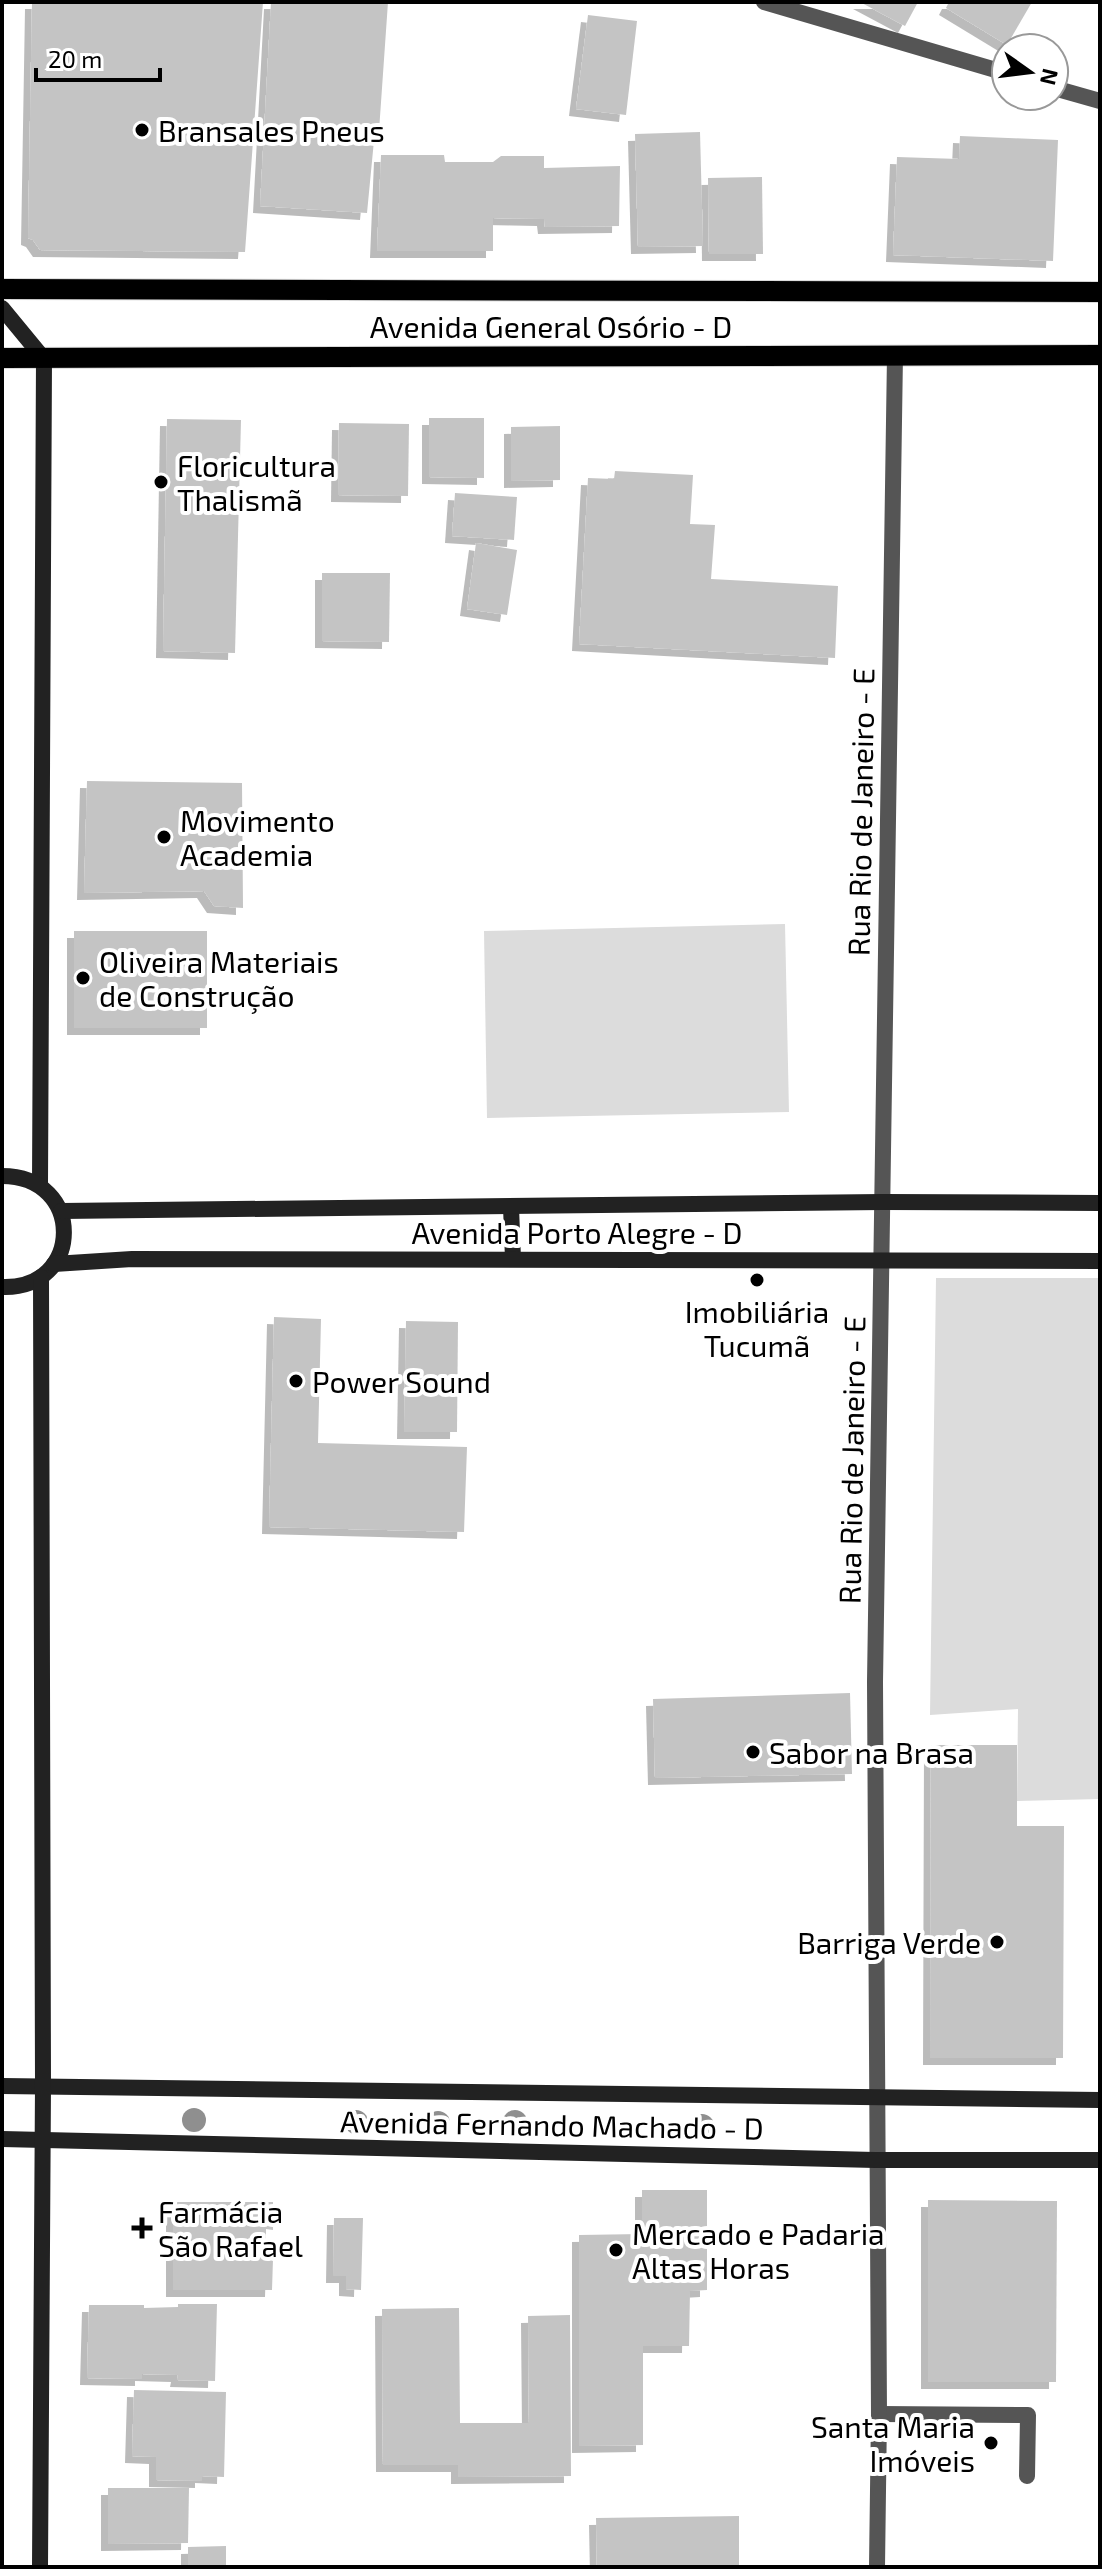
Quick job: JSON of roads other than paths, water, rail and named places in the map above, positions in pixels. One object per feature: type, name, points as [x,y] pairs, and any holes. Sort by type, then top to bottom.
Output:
[{"type":"main road","name":"Avenida General Osório - D","points":[[2,289],[1100,292]]},
{"type":"main road","name":"Avenida General Osório - D","points":[[2,358],[1100,355]]},
{"type":"street","points":[[764,2],[990,68]]},
{"type":"street","points":[[1070,93],[1100,101]]},
{"type":"street","points":[[2,308],[44,359],[40,1185]]},
{"type":"street","name":"Rua Rio de Janeiro - E","points":[[877,2567],[875,1682],[895,355]]},
{"type":"street","points":[[2,1176],[23,1178],[40,1185],[52,1196],[61,1211],[64,1238],[54,1264],[41,1277],[28,1284],[2,1287]]},
{"type":"street","name":"Avenida Porto Alegre - D","points":[[61,1211],[883,1202],[1100,1203]]},
{"type":"street","points":[[511,1207],[513,1259]]},
{"type":"street","name":"Avenida Porto Alegre - D","points":[[54,1264],[132,1259],[1100,1261]]},
{"type":"street","points":[[40,2567],[43,2139],[41,1277]]},
{"type":"street","name":"Avenida Fernando Machado - D","points":[[2,2086],[1100,2100]]},
{"type":"street","name":"Avenida Fernando Machado - D","points":[[2,2139],[875,2160],[1100,2160]]},
{"type":"street","points":[[879,2414],[1028,2415],[1027,2476]]},
{"type":"place","name":"Bransales Pneus","points":[[142,130]]},
{"type":"place","name":"Floricultura Thalismã","points":[[161,482]]},
{"type":"place","name":"Movimento Academia","points":[[164,837]]},
{"type":"place","name":"Oliveira Materiais de Construção","points":[[83,978]]},
{"type":"place","name":"Imobiliária Tucumã","points":[[757,1280]]},
{"type":"place","name":"Power Sound","points":[[296,1381]]},
{"type":"place","name":"Sabor na Brasa","points":[[753,1752]]},
{"type":"place","name":"Barriga Verde","points":[[997,1942]]},
{"type":"place","name":"Farmácia São Rafael","points":[[142,2228]]},
{"type":"place","name":"Mercado e Padaria Altas Horas","points":[[616,2250]]},
{"type":"place","name":"Santa Maria Imóveis","points":[[991,2443]]}]
